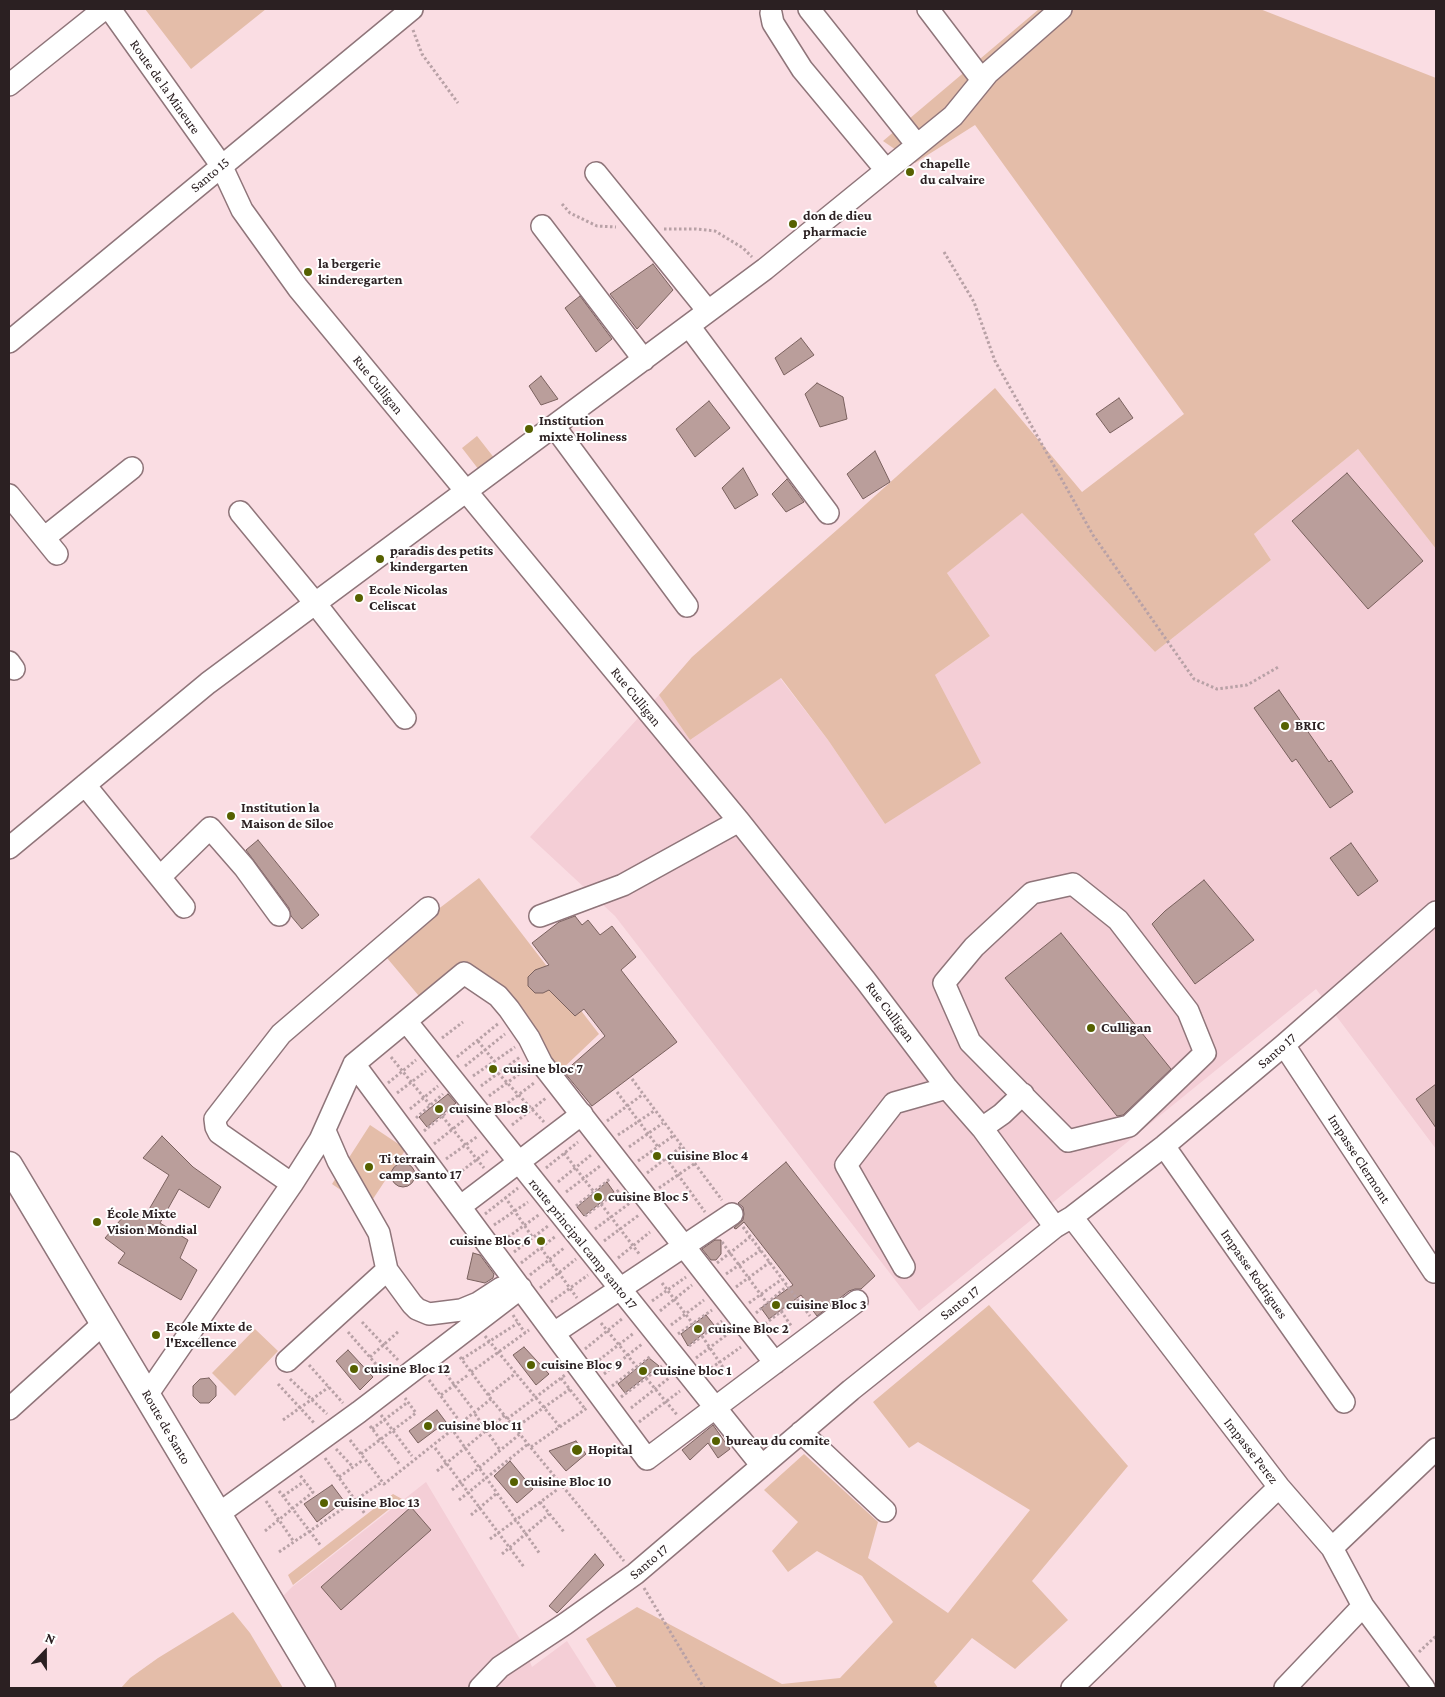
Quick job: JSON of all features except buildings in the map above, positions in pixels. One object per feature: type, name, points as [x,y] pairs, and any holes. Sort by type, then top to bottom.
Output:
[{"type":"main road","name":"Route de Santo","points":[[9,1165],[322,1688]]},
{"type":"street","points":[[9,85],[104,9]]},
{"type":"street","name":"Route de la Mineure","points":[[110,9],[221,165]]},
{"type":"street","points":[[809,9],[917,145]]},
{"type":"street","points":[[928,9],[982,80]]},
{"type":"street","name":"Santo 15","points":[[9,342],[409,11]]},
{"type":"street","points":[[9,848],[208,683],[765,269],[954,116],[988,73],[1050,12]]},
{"type":"street","points":[[771,13],[773,23],[802,69],[886,170]]},
{"type":"street","name":"Rue Culligan","points":[[221,165],[242,210],[298,288],[739,821],[866,981],[947,1088],[1063,1222]]},
{"type":"street","points":[[596,174],[708,312]]},
{"type":"street","points":[[542,226],[644,360]]},
{"type":"street","points":[[689,326],[828,513]]},
{"type":"street","points":[[554,426],[687,606]]},
{"type":"street","points":[[9,495],[51,546],[132,468]]},
{"type":"street","points":[[240,512],[315,603],[404,718]]},
{"type":"street","points":[[85,785],[184,907]]},
{"type":"street","points":[[540,916],[623,884],[739,821]]},
{"type":"street","points":[[160,877],[210,828],[244,867],[279,915]]},
{"type":"street","points":[[1073,884],[1118,920],[1136,942],[1188,1011],[1205,1053],[1129,1126],[1068,1141],[1023,1094],[970,1042],[944,983],[974,947],[1032,892],[1073,884]]},
{"type":"street","points":[[292,1184],[219,1133],[215,1119],[281,1034],[428,908]]},
{"type":"street","name":"Santo 17","points":[[480,1688],[500,1667],[635,1574],[851,1390],[1063,1222],[1164,1146],[1284,1045],[1436,912]]},
{"type":"street","points":[[148,1395],[324,1134],[354,1064],[464,973],[498,996],[509,1008],[529,1038],[542,1064],[775,1363]]},
{"type":"street","name":"route principal camp santo 17","points":[[406,1021],[762,1466]]},
{"type":"street","name":"Impasse Clermont","points":[[1284,1045],[1434,1272]]},
{"type":"street","points":[[354,1064],[510,1274],[596,1394],[648,1459],[857,1301]]},
{"type":"street","points":[[904,1267],[846,1165],[894,1103],[947,1088]]},
{"type":"street","points":[[982,1128],[1002,1114],[1023,1094]]},
{"type":"street","points":[[324,1134],[379,1233],[387,1270],[417,1308],[429,1314],[461,1310],[478,1303],[510,1274]]},
{"type":"street","points":[[500,1190],[563,1218],[560,1145],[619,1162]]},
{"type":"street","name":"Impasse Rodrigues","points":[[1164,1146],[1344,1402]]},
{"type":"street","points":[[218,1515],[336,1422],[456,1351],[510,1274],[500,1190]]},
{"type":"street","points":[[510,1274],[619,1289],[654,1272],[709,1221],[732,1214]]},
{"type":"street","name":"Impasse Perez","points":[[1063,1222],[1279,1487],[1332,1548],[1363,1606],[1424,1688]]},
{"type":"street","points":[[294,1366],[387,1270]]},
{"type":"street","points":[[9,1409],[104,1323]]},
{"type":"street","points":[[801,1432],[885,1512]]},
{"type":"street","points":[[1332,1548],[1436,1449]]},
{"type":"street","points":[[1072,1688],[1279,1487]]},
{"type":"street","points":[[1285,1688],[1363,1606]]},
{"type":"path","points":[[409,11],[422,54],[458,103]]},
{"type":"path","points":[[562,204],[570,213],[596,226],[715,232],[743,248],[765,269]]},
{"type":"path","points":[[944,252],[974,302],[995,361],[1093,535],[1194,679],[1217,688],[1247,685],[1280,666]]},
{"type":"path","points":[[477,1159],[465,1096],[478,1040],[501,1021]]},
{"type":"path","points":[[463,1022],[465,1145]]},
{"type":"path","points":[[453,1129],[485,1050],[509,1031]]},
{"type":"path","points":[[478,1040],[494,1061]]},
{"type":"path","points":[[465,1096],[494,1061],[520,1043]]},
{"type":"path","points":[[409,1137],[442,1116],[465,1096],[527,1052]]},
{"type":"path","points":[[390,1056],[430,1104]]},
{"type":"path","points":[[409,1137],[430,1104],[507,1083],[529,1067]]},
{"type":"path","points":[[403,1071],[465,1096]]},
{"type":"path","points":[[403,1071],[409,1137]]},
{"type":"path","points":[[498,1074],[532,1109],[594,1192]]},
{"type":"path","points":[[424,1097],[519,1095],[539,1079]]},
{"type":"path","points":[[412,1082],[465,1096],[532,1109],[552,1093]]},
{"type":"path","points":[[409,1137],[412,1082]]},
{"type":"path","points":[[617,1092],[658,1147]]},
{"type":"path","points":[[611,1217],[627,1106],[642,1095]]},
{"type":"path","points":[[409,1137],[424,1097]]},
{"type":"path","points":[[563,1218],[601,1204],[639,1121],[654,1111]]},
{"type":"path","points":[[442,1116],[477,1159],[533,1238]]},
{"type":"path","points":[[510,1274],[533,1238],[563,1218],[594,1192],[619,1162],[648,1134],[663,1123]]},
{"type":"path","points":[[409,1137],[453,1129]]},
{"type":"path","points":[[510,1274],[541,1248],[563,1218],[584,1179],[619,1162],[658,1147],[673,1136]]},
{"type":"path","points":[[409,1137],[465,1145]]},
{"type":"path","points":[[409,1137],[477,1159]]},
{"type":"path","points":[[560,1145],[619,1162],[678,1175],[694,1164]]},
{"type":"path","points":[[560,1145],[563,1218],[570,1288]]},
{"type":"path","points":[[575,1168],[666,1158],[681,1146]]},
{"type":"path","points":[[666,1158],[730,1253],[767,1303]]},
{"type":"path","points":[[619,1162],[620,1229]]},
{"type":"path","points":[[549,1260],[563,1218],[575,1168]]},
{"type":"path","points":[[500,1190],[563,1218],[633,1245]]},
{"type":"path","points":[[500,1190],[510,1274]]},
{"type":"path","points":[[601,1204],[693,1324]]},
{"type":"path","points":[[515,1211],[620,1229]]},
{"type":"path","points":[[440,1395],[499,1352],[510,1274],[515,1211]]},
{"type":"path","points":[[524,1225],[563,1218],[611,1217]]},
{"type":"path","points":[[559,1273],[563,1218]]},
{"type":"path","points":[[510,1274],[524,1225]]},
{"type":"path","points":[[633,1245],[655,1228]]},
{"type":"path","points":[[720,1362],[728,1302],[730,1253],[750,1237]]},
{"type":"path","points":[[541,1248],[580,1302]]},
{"type":"path","points":[[710,1347],[728,1302],[739,1265],[760,1250]]},
{"type":"path","points":[[510,1274],[549,1260]]},
{"type":"path","points":[[619,1344],[702,1336],[748,1278],[770,1262]]},
{"type":"path","points":[[510,1274],[559,1273]]},
{"type":"path","points":[[510,1274],[570,1288]]},
{"type":"path","points":[[596,1394],[637,1367],[659,1339],[686,1314],[761,1294],[782,1279]]},
{"type":"path","points":[[675,1299],[767,1303],[788,1286]]},
{"type":"path","points":[[667,1290],[728,1302],[797,1299]]},
{"type":"path","points":[[656,1389],[659,1339],[667,1290]]},
{"type":"path","points":[[646,1378],[675,1299]]},
{"type":"path","points":[[460,1500],[529,1445],[560,1427],[596,1394],[627,1355],[693,1324],[728,1302]]},
{"type":"path","points":[[597,1317],[637,1367]]},
{"type":"path","points":[[362,1322],[401,1363]]},
{"type":"path","points":[[518,1323],[490,1341],[456,1351],[470,1374],[635,1574],[704,1688]]},
{"type":"path","points":[[475,1324],[560,1427]]},
{"type":"path","points":[[370,1357],[399,1331]]},
{"type":"path","points":[[608,1331],[710,1347]]},
{"type":"path","points":[[596,1394],[608,1331]]},
{"type":"path","points":[[348,1332],[386,1375]]},
{"type":"path","points":[[702,1336],[738,1390]]},
{"type":"path","points":[[659,1339],[720,1362]]},
{"type":"path","points":[[659,1339],[666,1402]]},
{"type":"path","points":[[596,1394],[619,1344]]},
{"type":"path","points":[[294,1366],[359,1407],[385,1420],[412,1456]]},
{"type":"path","points":[[294,1366],[312,1399],[336,1422],[384,1484],[492,1400]]},
{"type":"path","points":[[439,1366],[472,1408]]},
{"type":"path","points":[[488,1396],[516,1373]]},
{"type":"path","points":[[426,1376],[458,1419]]},
{"type":"path","points":[[561,1378],[596,1394],[656,1389]]},
{"type":"path","points":[[437,1471],[486,1430],[561,1378]]},
{"type":"path","points":[[561,1378],[570,1389],[666,1402]]},
{"type":"path","points":[[596,1394],[646,1378]]},
{"type":"path","points":[[646,1378],[688,1429]]},
{"type":"path","points":[[278,1384],[318,1428]]},
{"type":"path","points":[[283,1420],[329,1387]]},
{"type":"path","points":[[515,1428],[570,1389]]},
{"type":"path","points":[[361,1454],[416,1414],[403,1394]]},
{"type":"path","points":[[372,1430],[408,1402]]},
{"type":"path","points":[[359,1407],[372,1430],[400,1465]]},
{"type":"path","points":[[476,1414],[500,1450]]},
{"type":"path","points":[[454,1432],[540,1554]]},
{"type":"path","points":[[452,1490],[520,1434]]},
{"type":"path","points":[[335,1448],[353,1467]]},
{"type":"path","points":[[435,1448],[524,1567]]},
{"type":"path","points":[[323,1456],[365,1514]]},
{"type":"path","points":[[339,1477],[363,1460]]},
{"type":"path","points":[[265,1531],[313,1492],[300,1474]]},
{"type":"path","points":[[283,1496],[305,1482]]},
{"type":"path","points":[[279,1552],[382,1482]]},
{"type":"path","points":[[278,1489],[321,1546]]},
{"type":"path","points":[[490,1539],[558,1489]]},
{"type":"path","points":[[471,1514],[497,1493]]},
{"type":"path","points":[[264,1499],[294,1542]]},
{"type":"path","points":[[540,1502],[564,1532]]},
{"type":"path","points":[[502,1554],[549,1514]]},
{"type":"path","points":[[1406,1664],[1436,1636]]},
{"type":"shaded area","points":[[145,9],[266,9],[191,69]]},
{"type":"shaded area","points":[[1039,9],[1260,9],[1436,78],[1436,549],[1358,449],[1254,534],[1271,560],[1155,652],[1022,513],[947,573],[990,636],[935,675],[981,763],[885,824],[828,740],[781,678],[690,740],[659,695],[692,657],[995,388],[1082,492],[1184,414],[975,125],[915,163],[883,141]]},
{"type":"shaded area","points":[[477,436],[495,459],[479,470],[462,448]]},
{"type":"shaded area","points":[[1358,449],[1436,549],[1436,1149],[1316,989],[919,1311],[615,916],[530,837],[659,695],[690,740],[780,678],[828,740],[885,824],[935,675],[990,636],[947,573],[1022,513],[1155,652],[1271,560],[1254,534]]},
{"type":"shaded area","points":[[479,878],[599,1034],[557,1074],[464,969],[424,1002],[382,952]]},
{"type":"shaded area","name":"Ti terrain camp santo 17","points":[[370,1125],[406,1149],[367,1208],[332,1184]]},
{"type":"shaded area","points":[[989,1305],[1128,1466],[1032,1581],[1068,1620],[1015,1669],[972,1638],[934,1682],[938,1688],[617,1688],[586,1639],[637,1607],[782,1684],[840,1678],[893,1622],[862,1576],[817,1551],[788,1572],[772,1551],[798,1522],[764,1490],[804,1454],[878,1522],[868,1558],[948,1613],[1030,1510],[918,1442],[909,1448],[873,1402]]},
{"type":"shaded area","points":[[255,1329],[278,1351],[235,1396],[212,1373]]},
{"type":"shaded area","points":[[426,1482],[524,1646],[532,1667],[567,1641],[597,1688],[331,1688],[279,1600],[292,1587]]},
{"type":"shaded area","points":[[393,1494],[402,1499],[293,1585],[288,1575]]},
{"type":"shaded area","points":[[233,1612],[250,1633],[283,1688],[121,1688],[130,1678],[158,1658]]},
{"type":"place","name":"chapelle du calvaire","points":[[910,172]]},
{"type":"place","name":"don de dieu pharmacie","points":[[793,224]]},
{"type":"place","name":"la bergerie kinderegarten","points":[[308,272]]},
{"type":"place","name":"Institution mixte Holiness","points":[[529,429]]},
{"type":"place","name":"paradis des petits kindergarten","points":[[380,559]]},
{"type":"place","name":"Ecole Nicolas Celiscat","points":[[359,598]]},
{"type":"place","name":"BRIC","points":[[1285,726]]},
{"type":"place","name":"Institution la Maison de Siloe","points":[[231,816]]},
{"type":"place","name":"Culligan","points":[[1091,1028]]},
{"type":"place","name":"cuisine bloc 7","points":[[493,1069]]},
{"type":"place","name":"cuisine Bloc8","points":[[439,1109]]},
{"type":"place","name":"cuisine Bloc 4","points":[[657,1156]]},
{"type":"place","name":"Ti terrain camp santo 17","points":[[369,1167]]},
{"type":"place","name":"cuisine Bloc 5","points":[[598,1197]]},
{"type":"place","name":"École Mixte Vision Mondial","points":[[97,1222]]},
{"type":"place","name":"cuisine Bloc 6","points":[[541,1241]]},
{"type":"place","name":"cuisine Bloc 3","points":[[776,1305]]},
{"type":"place","name":"cuisine Bloc 2","points":[[698,1329]]},
{"type":"place","name":"Ecole Mixte de l'Excellence","points":[[156,1335]]},
{"type":"place","name":"cuisine Bloc 9","points":[[531,1365]]},
{"type":"place","name":"cuisine Bloc 12","points":[[354,1369]]},
{"type":"place","name":"cuisine bloc 1","points":[[643,1371]]},
{"type":"place","name":"cuisine bloc 11","points":[[428,1426]]},
{"type":"place","name":"bureau du comite","points":[[716,1441]]},
{"type":"place","name":"Hopital","points":[[577,1450]]},
{"type":"place","name":"cuisine Bloc 10","points":[[514,1482]]},
{"type":"place","name":"cuisine Bloc 13","points":[[324,1503]]}]
